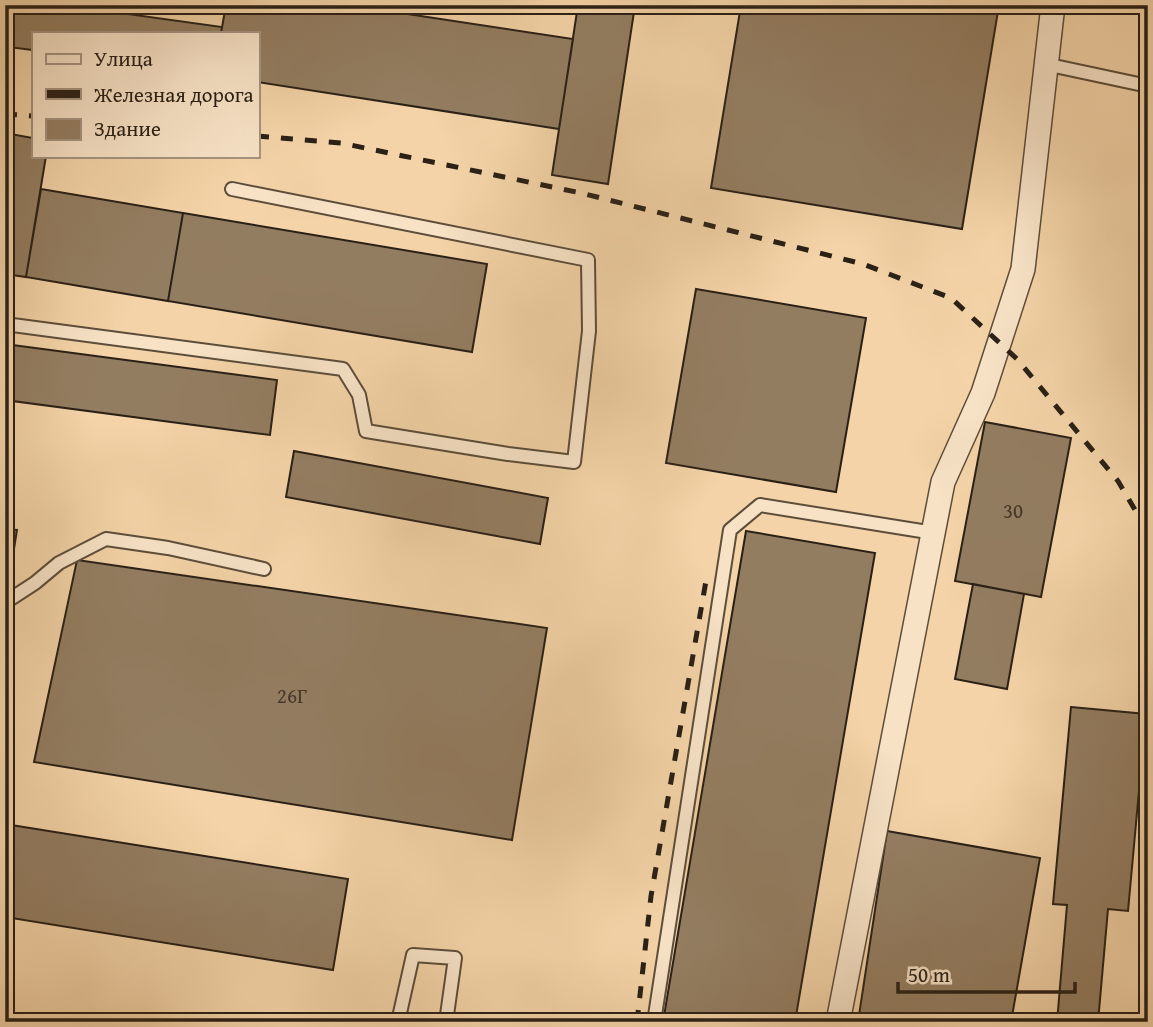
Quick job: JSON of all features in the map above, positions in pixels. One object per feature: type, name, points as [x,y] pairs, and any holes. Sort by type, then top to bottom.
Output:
[{"type":"street","points":[[838,1022],[943,482],[983,393],[1023,269],[1052,5]]},
{"type":"lane","points":[[1045,64],[1148,86]]},
{"type":"lane","points":[[5,324],[343,369],[359,395],[366,431],[574,462],[589,331],[588,260],[232,190]]},
{"type":"lane","points":[[654,1022],[730,530],[760,505],[934,533]]},
{"type":"lane","points":[[5,599],[12,598],[35,583],[59,563],[106,540],[168,548],[264,569]]},
{"type":"lane","points":[[398,1022],[413,955],[456,958],[446,1022]]},
{"type":"building","points":[[5,5],[13,5],[8,47],[5,46]]},
{"type":"building","points":[[13,5],[63,5],[222,27],[221,32],[32,32],[32,50],[8,47]]},
{"type":"building","points":[[226,5],[348,5],[573,39],[559,129],[259,82],[259,32],[221,32]]},
{"type":"building","points":[[578,5],[635,5],[608,184],[552,175]]},
{"type":"building","points":[[741,5],[999,5],[962,229],[711,188]]},
{"type":"building","points":[[5,133],[32,138],[32,158],[46,158],[26,277],[5,274]]},
{"type":"building","points":[[41,189],[183,213],[168,301],[26,277]]},
{"type":"building","points":[[183,213],[487,264],[472,352],[168,301]]},
{"type":"building","points":[[696,289],[866,318],[836,492],[666,463]]},
{"type":"building","points":[[5,344],[277,380],[270,435],[5,400]]},
{"type":"building","points":[[985,422],[1071,438],[1041,597],[955,581]]},
{"type":"building","points":[[294,451],[548,498],[540,544],[286,497]]},
{"type":"building","points":[[5,529],[17,530],[11,568],[5,567]]},
{"type":"building","points":[[746,531],[875,553],[795,1022],[663,1022]]},
{"type":"building","points":[[77,560],[547,628],[512,840],[34,762]]},
{"type":"building","points":[[973,584],[1024,594],[1007,689],[955,679]]},
{"type":"building","points":[[1071,707],[1146,714],[1128,911],[1108,909],[1098,1022],[1057,1022],[1067,905],[1053,904]]},
{"type":"building","points":[[5,824],[348,879],[333,970],[5,917]]},
{"type":"building","points":[[887,831],[1040,858],[1011,1022],[858,1022]]},
{"type":"railway","points":[[5,114],[32,116]]},
{"type":"railway","points":[[259,136],[341,143],[581,193],[863,264],[951,298],[1017,359],[1118,481],[1148,532]]},
{"type":"railway","points":[[637,1022],[651,896],[707,575]]}]
